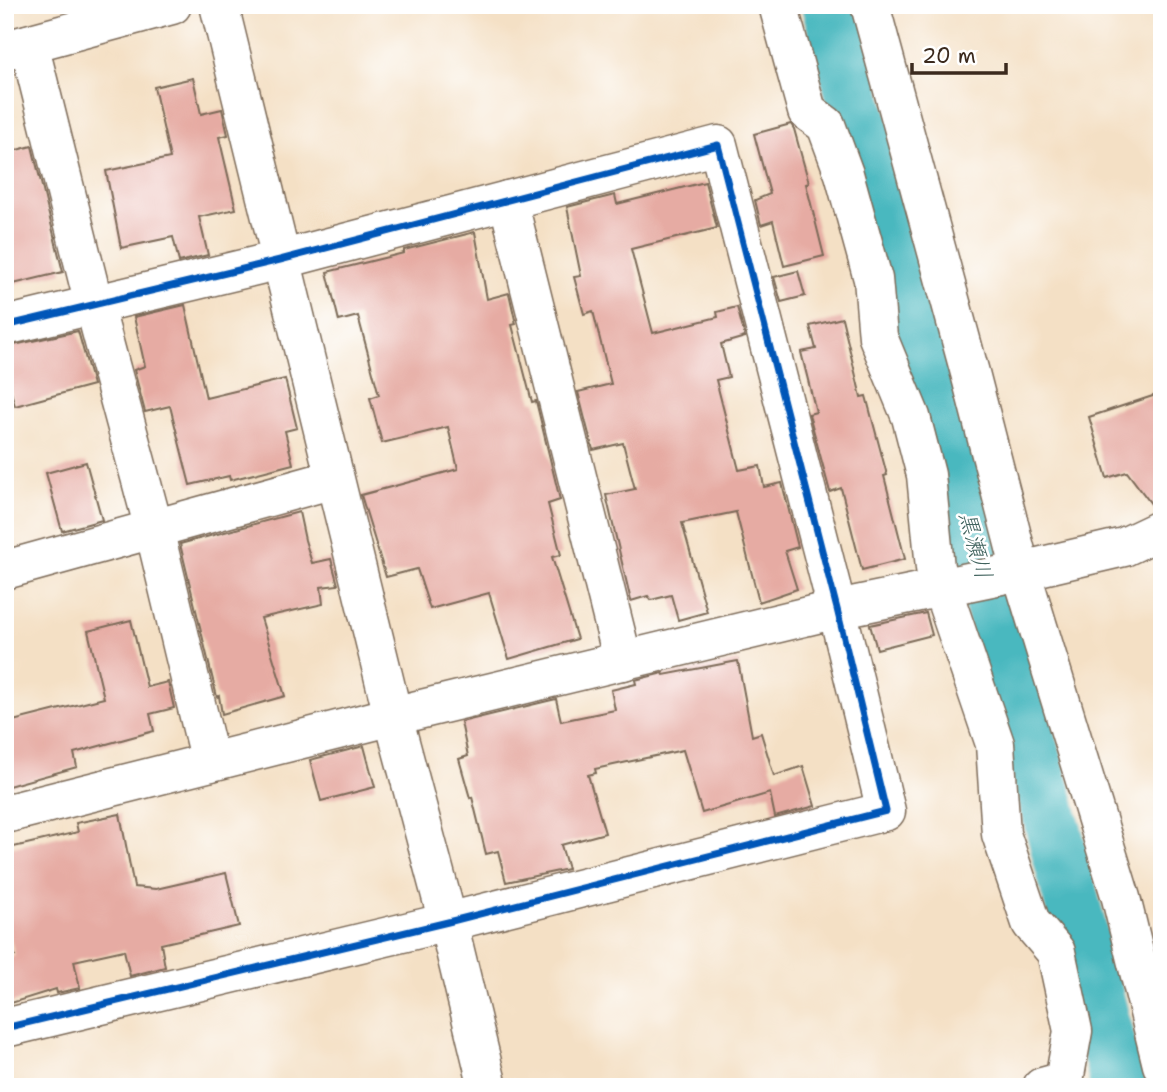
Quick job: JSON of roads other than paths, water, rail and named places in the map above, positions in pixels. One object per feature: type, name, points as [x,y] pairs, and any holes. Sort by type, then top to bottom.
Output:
[{"type":"street","points":[[172,5],[17,47],[94,305],[154,529],[209,762]]},
{"type":"street","points":[[219,5],[334,479],[488,1087]]},
{"type":"street","points":[[778,5],[807,111],[826,125],[844,174],[873,279],[878,337],[911,418],[926,475],[936,568],[949,586],[995,744],[1001,834],[1031,923],[1056,951],[1073,1031],[1064,1081],[1042,1087]]},
{"type":"street","points":[[870,5],[1021,571],[1121,898],[1162,1065]]},
{"type":"street","points":[[5,327],[280,260],[718,145],[886,811],[448,922],[5,1028]]},
{"type":"street","points":[[508,200],[623,661]]},
{"type":"street","points":[[5,570],[334,479]]},
{"type":"street","points":[[5,814],[393,716],[837,609],[1124,547],[1162,528]]},
{"type":"waterway","name":"黒瀬川","points":[[829,5],[1054,831],[1119,1087]]}]
